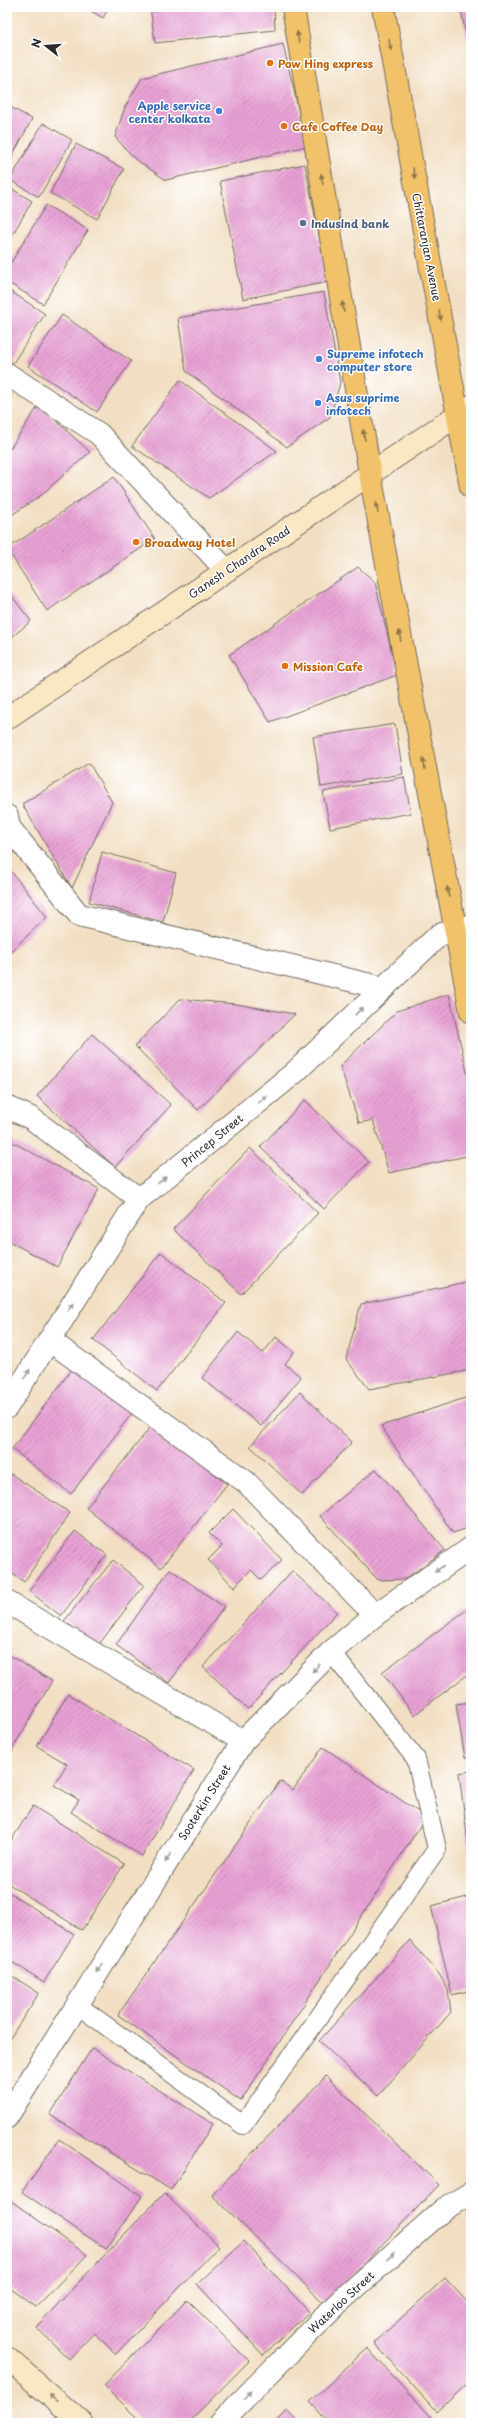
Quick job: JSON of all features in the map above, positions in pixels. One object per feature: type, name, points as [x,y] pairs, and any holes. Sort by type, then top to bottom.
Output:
[{"type":"main road","points":[[293,7],[370,474],[463,928],[471,1012]]},
{"type":"main road","name":"Chittaranjan Avenue","points":[[383,7],[465,410],[471,487]]},
{"type":"main road","name":"Ganesh Chandra Road","points":[[7,718],[465,410]]},
{"type":"main road","points":[[7,2358],[82,2423]]},
{"type":"street","points":[[7,374],[99,434],[226,570]]},
{"type":"street","points":[[7,816],[9,827],[79,915],[383,988]]},
{"type":"street","name":"Princep Street","points":[[7,1407],[139,1199],[293,1074],[439,935],[463,928]]},
{"type":"street","points":[[7,1107],[30,1118],[139,1199]]},
{"type":"street","points":[[49,1340],[246,1482],[375,1615]]},
{"type":"street","name":"Sooterkin Street","points":[[7,2117],[76,2004],[242,1741],[331,1652],[375,1615],[471,1548]]},
{"type":"street","points":[[7,1602],[242,1741]]},
{"type":"street","name":"Waterloo Street","points":[[220,2423],[338,2303],[444,2209],[471,2193]]},
{"type":"lane","points":[[76,2004],[243,2125],[437,1849],[416,1759],[331,1652]]},
{"type":"building","points":[[84,7],[109,7],[103,18]]},
{"type":"building","points":[[150,7],[274,7],[275,30],[155,43]]},
{"type":"building","points":[[460,7],[471,7],[471,51],[470,51]]},
{"type":"building","points":[[283,44],[307,146],[166,180],[135,159],[115,137],[125,107],[142,78]]},
{"type":"building","points":[[7,105],[32,119],[7,166]]},
{"type":"building","points":[[43,123],[72,140],[39,197],[10,180]]},
{"type":"building","points":[[76,144],[124,169],[97,219],[50,193]]},
{"type":"building","points":[[305,164],[328,282],[243,299],[220,181]]},
{"type":"building","points":[[7,186],[32,201],[10,239],[7,237]]},
{"type":"building","points":[[46,205],[88,230],[43,304],[7,282],[7,269]]},
{"type":"building","points":[[7,289],[45,314],[13,363],[7,359]]},
{"type":"building","points":[[324,292],[340,383],[330,417],[287,447],[186,371],[178,318]]},
{"type":"building","points":[[62,315],[131,361],[97,412],[28,366]]},
{"type":"building","points":[[180,380],[277,451],[209,498],[132,446]]},
{"type":"building","points":[[7,390],[12,394],[7,403]]},
{"type":"building","points":[[39,405],[90,452],[40,496],[7,518],[7,453]]},
{"type":"building","points":[[114,477],[155,539],[47,611],[7,549]]},
{"type":"building","points":[[358,567],[375,582],[397,675],[270,722],[229,655]]},
{"type":"building","points":[[7,590],[31,621],[7,641]]},
{"type":"building","points":[[395,724],[403,774],[321,787],[313,737]]},
{"type":"building","points":[[89,763],[112,802],[72,888],[22,804]]},
{"type":"building","points":[[404,777],[411,813],[330,828],[323,792]]},
{"type":"building","points":[[102,852],[176,873],[163,922],[89,902]]},
{"type":"building","points":[[7,866],[47,917],[7,955]]},
{"type":"building","points":[[449,994],[471,1089],[471,1155],[389,1173],[373,1120],[359,1123],[340,1066],[397,1011]]},
{"type":"building","points":[[180,999],[236,1004],[295,1014],[198,1110],[135,1046]]},
{"type":"building","points":[[92,1034],[171,1105],[115,1167],[37,1096]]},
{"type":"building","points":[[305,1100],[369,1162],[324,1209],[260,1147]]},
{"type":"building","points":[[7,1139],[99,1189],[57,1267],[7,1240]]},
{"type":"building","points":[[250,1148],[318,1213],[241,1294],[173,1229]]},
{"type":"building","points":[[161,1252],[226,1303],[157,1391],[93,1340]]},
{"type":"building","points":[[471,1281],[471,1370],[369,1389],[346,1359],[361,1304]]},
{"type":"building","points":[[238,1332],[263,1353],[276,1337],[294,1352],[285,1364],[301,1377],[261,1426],[202,1378]]},
{"type":"building","points":[[73,1368],[132,1413],[71,1494],[12,1449]]},
{"type":"building","points":[[300,1392],[352,1442],[302,1495],[250,1446]]},
{"type":"building","points":[[471,1396],[471,1527],[453,1533],[381,1426]]},
{"type":"building","points":[[153,1424],[227,1484],[161,1568],[86,1508]]},
{"type":"building","points":[[376,1469],[445,1550],[405,1579],[378,1580],[320,1516]]},
{"type":"building","points":[[11,1474],[70,1513],[24,1582],[7,1570],[7,1480]]},
{"type":"building","points":[[233,1509],[282,1560],[261,1580],[251,1570],[234,1587],[208,1560],[222,1546],[209,1533]]},
{"type":"building","points":[[75,1531],[107,1555],[61,1616],[29,1591]]},
{"type":"building","points":[[113,1560],[144,1585],[97,1647],[64,1621]]},
{"type":"building","points":[[170,1569],[224,1607],[169,1683],[116,1645]]},
{"type":"building","points":[[292,1571],[337,1612],[248,1709],[203,1667]]},
{"type":"building","points":[[469,1608],[471,1672],[414,1715],[382,1672]]},
{"type":"building","points":[[7,1654],[52,1681],[7,1758]]},
{"type":"building","points":[[68,1694],[194,1770],[142,1856],[71,1812],[79,1800],[54,1785],[67,1764],[37,1746]]},
{"type":"building","points":[[471,1702],[471,1757],[465,1758],[456,1704]]},
{"type":"building","points":[[323,1747],[426,1817],[241,2101],[118,2015],[280,1781],[293,1790]]},
{"type":"building","points":[[471,1771],[471,1859],[470,1859],[459,1773]]},
{"type":"building","points":[[33,1806],[124,1864],[82,1930],[7,1883],[7,1847]]},
{"type":"building","points":[[7,1891],[74,1934],[44,1982],[7,1959]]},
{"type":"building","points":[[471,1896],[471,1990],[452,1995],[431,1906]]},
{"type":"building","points":[[410,1940],[439,1974],[448,1990],[451,2012],[378,2096],[319,2041]]},
{"type":"building","points":[[7,1973],[39,1993],[7,2043]]},
{"type":"building","points":[[92,2048],[213,2124],[171,2190],[50,2115]]},
{"type":"building","points":[[326,2076],[439,2185],[325,2304],[212,2195]]},
{"type":"building","points":[[59,2139],[142,2196],[106,2249],[22,2192]]},
{"type":"building","points":[[164,2193],[219,2246],[116,2354],[94,2333],[69,2359],[36,2327]]},
{"type":"building","points":[[7,2198],[87,2255],[36,2307],[7,2286]]},
{"type":"building","points":[[244,2241],[309,2312],[263,2355],[197,2284]]},
{"type":"building","points":[[445,2278],[471,2306],[471,2380],[437,2412],[374,2343]]},
{"type":"building","points":[[187,2300],[249,2361],[188,2423],[142,2423],[104,2385]]},
{"type":"building","points":[[367,2348],[437,2423],[329,2423],[310,2402]]},
{"type":"building","points":[[287,2411],[300,2423],[276,2423]]},
{"type":"place","name":"Pow Hing express","points":[[270,63]]},
{"type":"place","name":"Apple service center kolkata","points":[[219,111]]},
{"type":"place","name":"Cafe Coffee Day","points":[[284,126]]},
{"type":"place","name":"Induslnd bank","points":[[303,223]]},
{"type":"place","name":"Supreme infotech computer store","points":[[319,359]]},
{"type":"place","name":"Asus suprime infotech","points":[[318,403]]},
{"type":"place","name":"Broadway Hotel","points":[[136,542]]},
{"type":"place","name":"Mission Cafe","points":[[285,666]]}]
